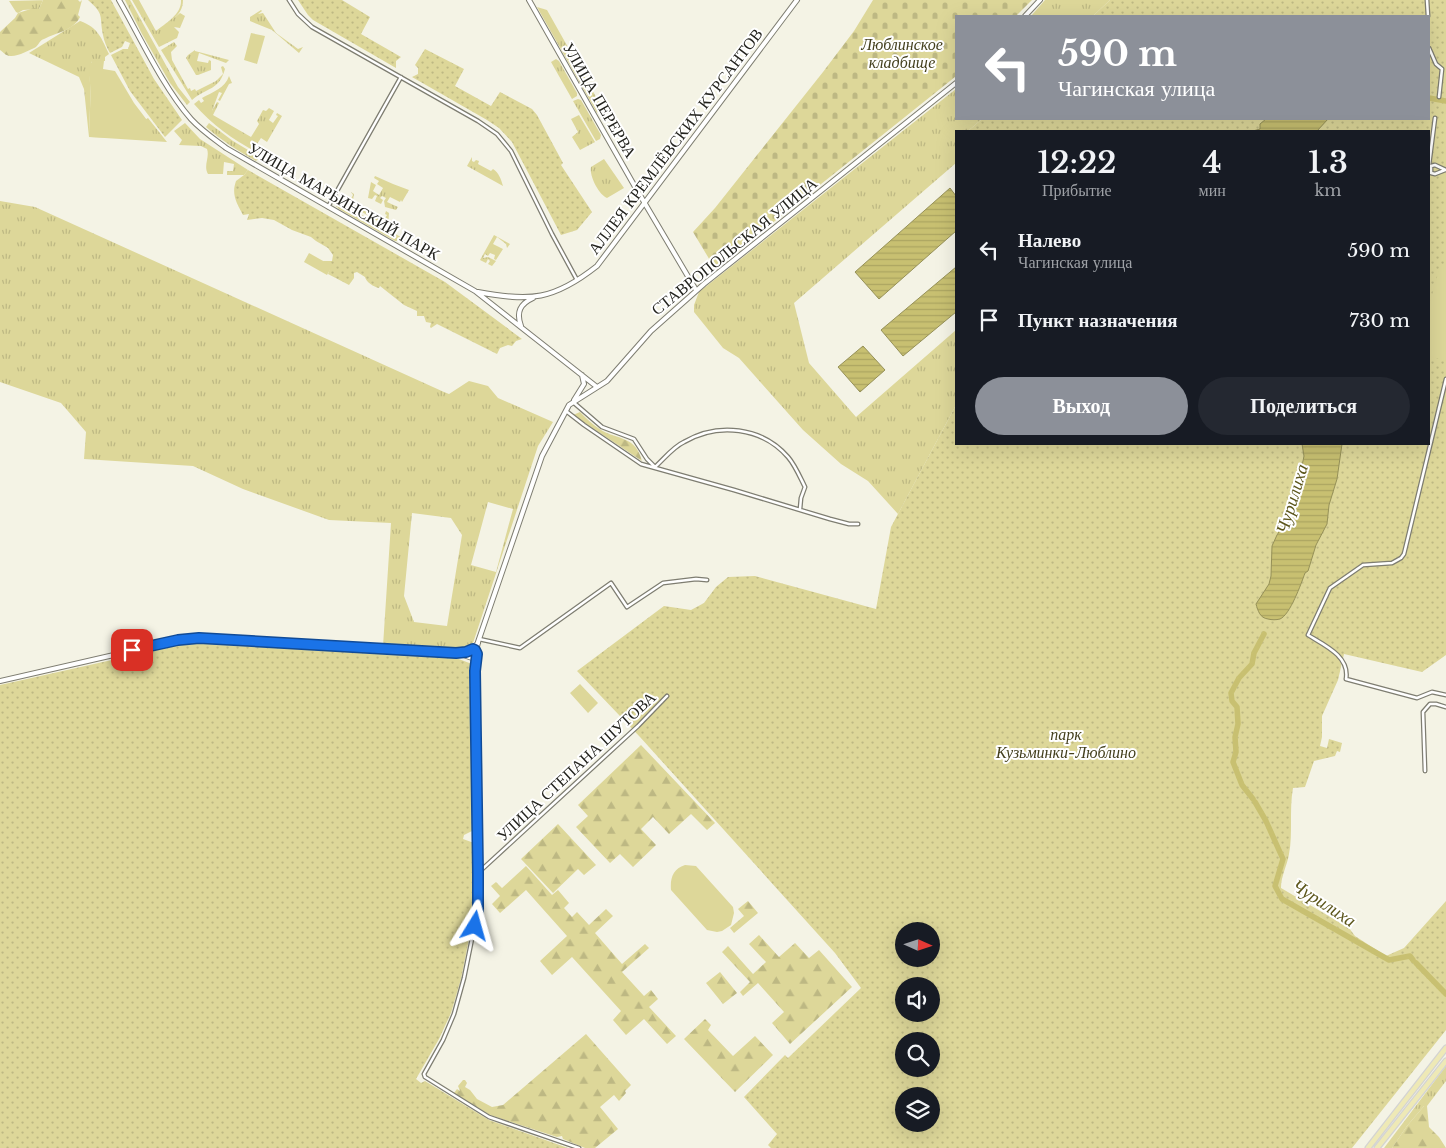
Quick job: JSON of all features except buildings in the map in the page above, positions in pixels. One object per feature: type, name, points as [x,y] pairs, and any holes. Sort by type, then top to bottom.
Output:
[{"type":"main road","points":[[1368,1148],[1446,1048]]},
{"type":"main road","points":[[1377,1148],[1446,1061]]},
{"type":"street","name":"УЛИЦА МАРЬИНСКИЙ ПАРК","points":[[119,0],[166,84],[190,118],[226,148],[476,291],[597,387]]},
{"type":"street","points":[[289,0],[298,14],[312,27],[478,121],[502,140],[515,159],[552,234],[578,280]]},
{"type":"street","name":"УЛИЦА ПЕРЕРВА","points":[[529,0],[696,290]]},
{"type":"street","name":"АЛЛЕЯ КРЕМЛЁВСКИХ КУРСАНТОВ","points":[[476,291],[523,298],[537,296],[556,291],[578,280],[597,266],[797,0]]},
{"type":"street","points":[[1026,15],[1040,0]]},
{"type":"street","points":[[1427,0],[1428,15]]},
{"type":"street","points":[[1430,50],[1436,64],[1442,69],[1439,97]]},
{"type":"street","points":[[328,207],[401,77]]},
{"type":"street","name":"СТАВРОПОЛЬСКАЯ УЛИЦА","points":[[477,654],[479,640],[542,456],[565,410],[572,402],[607,382],[655,327],[696,290],[955,85]]},
{"type":"street","points":[[1430,158],[1435,118]]},
{"type":"street","points":[[1434,165],[1445,170],[1432,173],[1430,168],[1434,165]]},
{"type":"street","points":[[1438,166],[1438,173]]},
{"type":"street","points":[[522,328],[518,317],[519,310],[524,302],[537,296]]},
{"type":"street","points":[[582,375],[584,384],[572,402],[602,427],[631,437],[647,460],[655,467]]},
{"type":"street","points":[[1446,379],[1404,554],[1392,563],[1363,566],[1330,588],[1308,635],[1338,654],[1347,671],[1346,678],[1414,698],[1419,698],[1432,692],[1446,695]]},
{"type":"street","points":[[565,410],[641,464],[830,519],[858,524]]},
{"type":"street","points":[[655,467],[682,443],[701,433],[729,429],[760,435],[792,462],[805,487],[800,498],[800,509]]},
{"type":"street","points":[[479,640],[520,648],[611,583],[627,607],[663,583],[696,579],[707,580]]},
{"type":"street","points":[[0,680],[190,638],[461,654],[470,657],[475,664]]},
{"type":"street","name":"СТАВРОПОЛЬСКАЯ УЛИЦА","points":[[471,650],[479,640]]},
{"type":"street","points":[[461,654],[471,650]]},
{"type":"street","points":[[471,650],[477,654]]},
{"type":"street","points":[[470,657],[471,650]]},
{"type":"street","points":[[470,657],[477,654]]},
{"type":"street","points":[[477,654],[475,664],[478,909],[464,978],[454,1014],[443,1040],[425,1071],[425,1077],[489,1117],[579,1148]]},
{"type":"street","name":"УЛИЦА СТЕПАНА ШУТОВА","points":[[478,873],[566,790],[638,726],[667,696]]},
{"type":"street","points":[[1425,771],[1423,712],[1430,704],[1446,707]]},
{"type":"green space","points":[[43,0],[39,9],[23,10],[18,13],[9,1]]},
{"type":"green space","points":[[43,0],[78,0],[80,2],[82,0],[78,15],[80,17],[74,25],[41,41],[36,47],[16,55],[6,55],[0,50],[0,32],[18,13],[34,8],[39,9]]},
{"type":"green space","points":[[88,0],[111,0],[154,79],[182,120],[165,137],[130,91],[111,55],[123,49],[128,49],[130,43],[125,41],[122,47],[110,53],[103,37],[99,12]]},
{"type":"green space","points":[[125,0],[130,0],[178,87],[190,102],[187,105],[170,83]]},
{"type":"green space","points":[[132,0],[139,0],[156,31],[176,14],[181,5],[181,0],[183,0],[180,11],[173,19],[180,13],[185,16],[180,28],[174,27],[179,32],[177,38],[159,47]]},
{"type":"green space","points":[[298,0],[342,0],[370,17],[361,34],[401,57],[396,61],[396,68],[313,20]]},
{"type":"green space","name":"Люблинское кладбище","points":[[873,0],[1032,0],[1017,15],[955,15],[955,77],[746,244],[714,267],[693,232],[715,208],[854,31]]},
{"type":"green space","points":[[1045,0],[1110,0],[1094,15],[1032,15]]},
{"type":"green space","name":"парк Кузьминки-Люблино","points":[[1110,0],[1446,0],[1446,655],[1422,672],[1344,654],[1338,680],[1322,716],[1320,746],[1327,748],[1329,739],[1342,743],[1340,752],[1337,751],[1335,756],[1314,761],[1305,787],[1293,788],[1290,846],[1281,888],[1349,928],[1355,936],[1386,956],[1404,948],[1446,901],[1446,1030],[1352,1148],[771,1148],[768,1145],[777,1134],[744,1097],[785,1055],[788,1058],[861,988],[835,953],[640,737],[577,671],[664,606],[691,610],[704,603],[716,587],[728,577],[755,576],[876,609],[891,527],[955,407],[955,445],[1430,445],[1430,130],[969,130],[981,120],[1430,120],[1430,15],[1094,15]]},
{"type":"green space","points":[[537,7],[547,10],[600,104],[597,113]]},
{"type":"green space","points":[[261,10],[258,14],[263,13],[276,33],[298,49],[303,47],[299,53],[272,30],[250,21],[250,17]]},
{"type":"green space","points":[[80,21],[95,30],[109,54],[105,57],[105,61],[92,61],[89,83],[91,83],[89,133],[143,121],[148,118],[167,142],[89,137],[84,89],[79,77],[29,53]]},
{"type":"green space","points":[[251,33],[265,36],[257,64],[244,60]]},
{"type":"green space","points":[[174,42],[177,46],[171,52],[172,60],[188,89],[190,88],[191,91],[195,89],[196,91],[216,81],[223,74],[216,85],[192,100],[161,50]]},
{"type":"green space","points":[[425,49],[464,69],[455,86],[491,106],[500,92],[532,109],[563,163],[561,165],[592,212],[577,230],[561,235],[512,142],[499,128],[412,77],[418,74],[418,68],[415,65]]},
{"type":"green space","points":[[195,50],[229,60],[226,63],[199,53],[197,61],[208,63],[209,60],[211,61],[211,70],[196,75],[186,58]]},
{"type":"green space","points":[[556,59],[559,61],[577,93],[577,96],[572,99],[551,62]]},
{"type":"green space","points":[[92,60],[104,61],[103,69],[115,71],[134,103],[153,128],[151,138],[91,137],[89,133],[91,84],[89,83],[90,63],[92,63]]},
{"type":"green space","points":[[223,66],[225,69],[223,74],[221,67]]},
{"type":"green space","points":[[229,76],[232,83],[229,84],[220,101],[218,100],[222,93],[219,92],[212,111],[217,102],[219,103],[213,115],[251,137],[259,124],[257,121],[263,110],[266,111],[269,108],[274,111],[269,120],[273,123],[278,116],[276,115],[277,113],[282,116],[267,142],[261,138],[255,147],[262,151],[260,154],[225,132],[194,104],[199,100],[201,103],[204,101],[202,98],[222,87]]},
{"type":"green space","points":[[955,90],[955,120],[981,120],[969,130],[955,130],[955,164],[794,303],[809,363],[856,417],[955,331],[955,407],[898,514],[868,481],[841,464],[803,430],[739,358],[723,348],[694,312],[694,305],[699,292]]},
{"type":"green space","points":[[581,100],[601,135],[600,139],[596,141],[573,101]]},
{"type":"green space","points":[[579,115],[595,142],[580,150],[572,137],[578,132],[571,119]]},
{"type":"green space","points":[[185,123],[200,139],[248,170],[244,175],[227,175],[227,171],[233,171],[234,164],[224,162],[223,174],[208,174],[206,168],[207,149],[201,146],[179,145],[182,140],[174,131]]},
{"type":"green space","points":[[209,123],[233,141],[260,157],[256,161],[230,145],[206,127]]},
{"type":"green space","points":[[472,157],[472,161],[479,161],[478,164],[491,171],[493,169],[500,176],[503,186],[467,166]]},
{"type":"green space","points":[[604,159],[624,188],[607,198],[598,189],[591,171],[591,167]]},
{"type":"green space","points":[[248,170],[445,282],[522,339],[516,341],[512,346],[508,345],[500,348],[497,354],[437,324],[431,328],[431,323],[426,322],[424,316],[417,316],[417,311],[404,305],[380,286],[379,288],[373,285],[357,272],[354,273],[354,278],[349,285],[328,274],[330,268],[322,262],[332,261],[333,255],[328,248],[311,237],[292,230],[274,220],[262,218],[247,220],[249,214],[243,215],[235,199],[234,191],[236,181]]},
{"type":"green space","points":[[375,176],[409,190],[402,202],[390,197],[387,202],[398,207],[396,210],[385,207],[384,201],[386,198],[382,196],[380,198],[383,200],[381,204],[375,201],[377,196],[375,195],[372,199],[368,198],[371,182],[376,185],[373,191],[379,195],[383,188],[377,184],[379,181],[374,178]]},
{"type":"green space","points":[[351,192],[354,194],[353,200],[356,201],[358,206],[384,220],[387,215],[385,214],[386,211],[389,213],[388,227],[348,204],[353,195]]},
{"type":"green space","points":[[0,201],[35,207],[449,394],[469,381],[488,386],[498,398],[553,422],[538,446],[473,643],[459,651],[383,646],[391,523],[329,520],[243,489],[193,466],[84,459],[86,432],[61,403],[0,382]],"holes":[[[488,502],[513,509],[496,572],[471,565]],[[412,513],[451,518],[462,535],[447,626],[414,622],[404,596]]]},
{"type":"green space","points":[[339,202],[401,237],[398,241],[395,241],[339,209],[336,206]]},
{"type":"green space","points":[[494,235],[510,244],[507,248],[506,244],[497,237],[493,244],[503,249],[496,260],[494,259],[495,255],[490,253],[488,256],[485,254],[483,258],[488,257],[496,261],[492,266],[488,264],[490,261],[488,259],[486,263],[480,260]]},
{"type":"green space","points":[[309,253],[332,266],[327,275],[304,262]]},
{"type":"green space","points":[[1440,266],[1446,268],[1446,361],[1430,356],[1430,302]]},
{"type":"green space","points":[[580,412],[601,430],[631,443],[639,453],[642,461],[573,415]]},
{"type":"green space","points":[[197,643],[456,658],[472,664],[474,830],[464,835],[463,839],[474,843],[475,909],[461,979],[451,1013],[439,1039],[416,1079],[421,1083],[425,1081],[489,1120],[568,1148],[0,1148],[0,685],[179,645]]},
{"type":"green space","points":[[580,684],[598,703],[588,713],[570,693]]},
{"type":"green space","points":[[641,745],[715,823],[707,830],[691,814],[669,834],[653,817],[641,829],[656,845],[633,867],[620,854],[610,863],[576,827],[588,816],[578,805]]},
{"type":"green space","points":[[558,824],[596,865],[584,875],[578,869],[553,893],[521,859]]},
{"type":"green space","points":[[685,865],[696,866],[733,907],[734,913],[731,925],[722,931],[707,930],[671,890],[673,874]]},
{"type":"green space","points":[[526,866],[552,895],[558,890],[569,903],[564,908],[572,917],[577,912],[589,925],[606,909],[613,916],[595,933],[622,964],[645,944],[649,948],[622,972],[644,996],[651,990],[658,999],[649,1007],[676,1036],[667,1044],[644,1019],[626,1035],[613,1020],[621,1011],[572,957],[552,975],[540,961],[567,936],[526,890],[500,913],[492,904],[500,896],[491,886],[496,882],[502,888]]},
{"type":"green space","points":[[748,901],[758,913],[734,933],[730,928],[744,916],[738,909]]},
{"type":"green space","points":[[759,935],[779,957],[795,943],[809,958],[819,950],[852,987],[790,1044],[772,1023],[784,1012],[758,983],[743,996],[740,992],[750,982],[722,952],[728,946],[753,974],[766,962],[749,944]]},
{"type":"green space","points":[[720,972],[737,993],[723,1004],[706,983]]},
{"type":"green space","points":[[705,1019],[711,1025],[708,1030],[733,1056],[755,1036],[773,1055],[735,1092],[684,1039]]},
{"type":"green space","points":[[586,1034],[631,1085],[619,1101],[614,1095],[600,1107],[618,1129],[595,1148],[585,1148],[563,1139],[562,1136],[557,1137],[490,1115],[454,1093],[457,1089],[460,1091],[458,1086],[465,1080],[467,1083],[465,1087],[477,1099],[492,1107],[503,1105]]},
{"type":"green space","points":[[1446,1066],[1446,1081],[1427,1106],[1424,1106],[1407,1126],[1392,1148],[1384,1148]]},
{"type":"green space","points":[[1424,1106],[1427,1106],[1429,1127],[1446,1148],[1392,1148],[1407,1126]]},
{"type":"water","points":[[1265,120],[1327,120],[1318,130],[1256,130],[1260,129],[1260,124]]},
{"type":"water","points":[[950,188],[955,195],[955,232],[879,299],[855,272]]},
{"type":"water","points":[[955,268],[955,313],[903,356],[881,330]]},
{"type":"water","points":[[863,346],[885,370],[860,392],[838,367]]},
{"type":"water","points":[[1302,445],[1342,445],[1337,479],[1329,505],[1327,524],[1316,545],[1308,571],[1305,573],[1288,612],[1280,619],[1274,620],[1261,616],[1256,604],[1269,584],[1272,546],[1287,519],[1293,490],[1304,456]]},
{"type":"waterway","name":"Чурилиха","points":[[1430,98],[1446,101]]},
{"type":"waterway","name":"Чурилиха","points":[[1253,799],[1242,785],[1233,762],[1236,752],[1235,737],[1238,724],[1237,707],[1232,701],[1231,693],[1239,678],[1252,664],[1254,653],[1264,634]]},
{"type":"waterway","name":"Чурилиха","points":[[1255,802],[1283,859],[1275,886],[1282,899],[1389,960],[1410,956],[1413,960]]},
{"type":"waterway","name":"Чурилиха","points":[[1416,963],[1446,994]]},
{"type":"route","points":[[132,650],[188,638],[199,638],[461,654],[473,649],[475,650],[477,654],[475,671],[478,909],[475,926]]}]
